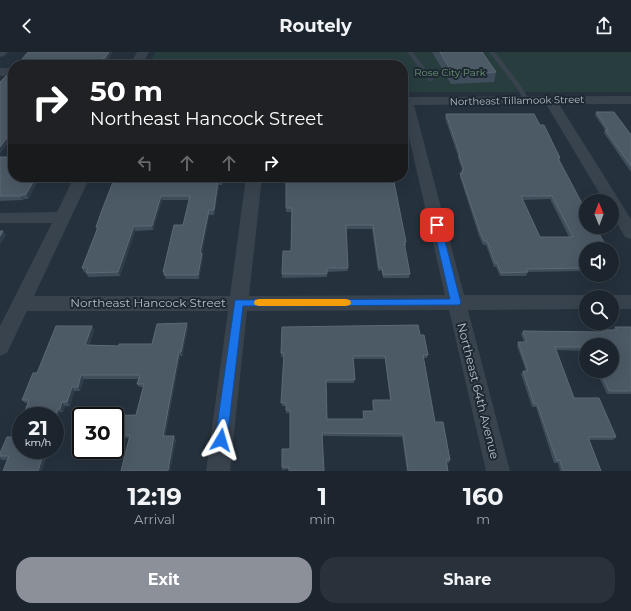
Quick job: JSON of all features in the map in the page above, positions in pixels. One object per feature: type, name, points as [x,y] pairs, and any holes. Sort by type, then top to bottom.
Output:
[{"type":"street","points":[[550,100],[608,194]]},
{"type":"street","name":"Northeast Tillamook Street","points":[[408,101],[631,100]]},
{"type":"street","name":"Northeast 64th Avenue","points":[[408,113],[498,471]]},
{"type":"street","points":[[0,347],[80,182]]},
{"type":"street","points":[[218,471],[253,182]]},
{"type":"street","points":[[619,213],[631,233]]},
{"type":"street","points":[[0,218],[62,217]]},
{"type":"street","name":"Northeast Hancock Street","points":[[22,304],[579,302]]},
{"type":"street","points":[[619,302],[631,302]]},
{"type":"lane","points":[[410,52],[431,80]]},
{"type":"lane","points":[[492,52],[527,100]]},
{"type":"green space","name":"Rose City Park","points":[[155,52],[631,52],[631,92],[408,92],[408,60],[151,60]]},
{"type":"building","points":[[28,52],[109,52],[102,60],[21,60]]},
{"type":"building","points":[[440,52],[482,52],[496,72],[453,74]]},
{"type":"building","points":[[8,75],[8,136],[0,147],[0,82]]},
{"type":"building","points":[[596,112],[614,112],[631,135],[631,166],[605,130],[608,130]]},
{"type":"building","points":[[446,114],[534,114],[540,125],[544,125],[560,158],[558,158],[579,198],[579,234],[599,234],[604,242],[579,242],[579,268],[526,269],[528,272],[501,273],[497,263],[495,263],[487,241],[484,241],[480,232],[460,173],[463,173],[462,170],[464,170]],"holes":[[[521,196],[552,196],[573,237],[540,237]]]},
{"type":"building","points":[[0,157],[8,157],[8,182],[33,182],[26,194],[21,196],[0,196]]},
{"type":"building","points":[[113,182],[218,182],[214,210],[209,210],[200,253],[202,253],[198,275],[164,275],[165,272],[163,272],[174,225],[183,225],[190,196],[161,196],[152,226],[134,226],[118,272],[86,273],[88,268],[82,268],[98,227],[96,227]]},
{"type":"building","points":[[286,182],[394,182],[406,242],[404,242],[410,274],[383,275],[382,268],[379,268],[373,225],[346,225],[348,268],[327,268],[327,274],[282,274],[283,251],[291,251],[292,208],[286,208]]},
{"type":"building","points":[[187,323],[181,352],[179,352],[163,436],[174,436],[168,470],[121,471],[130,435],[124,435],[124,415],[136,415],[144,384],[137,384],[140,375],[81,375],[78,387],[72,387],[67,402],[62,402],[61,407],[26,407],[29,400],[22,400],[33,373],[37,373],[56,326],[92,326],[85,345],[119,346],[119,344],[152,344],[157,324]]},
{"type":"building","points":[[418,325],[420,335],[424,335],[428,355],[423,355],[435,422],[443,422],[450,460],[446,460],[448,471],[408,471],[403,434],[322,433],[324,471],[289,471],[289,467],[282,467],[282,449],[290,449],[290,410],[286,410],[286,403],[281,403],[284,353],[281,353],[282,327]],"holes":[[[353,356],[385,356],[391,400],[373,400],[374,411],[363,411],[364,419],[327,419],[326,380],[355,380]]]},
{"type":"building","points":[[619,327],[631,327],[631,391],[609,391],[603,378],[619,378],[619,338],[579,338],[579,347],[555,347],[574,398],[599,398],[616,437],[588,437],[601,471],[563,471],[560,460],[557,461],[537,404],[534,404],[523,371],[528,371],[518,342],[527,342],[523,331],[603,332],[602,330],[619,330]]},
{"type":"building","points":[[7,437],[12,437],[12,459],[42,459],[38,471],[3,471],[9,456],[0,456],[0,453]]},
{"type":"slow traffic","points":[[259,303],[346,303]]},
{"type":"route","points":[[221,440],[238,303],[456,303],[437,225]]}]
